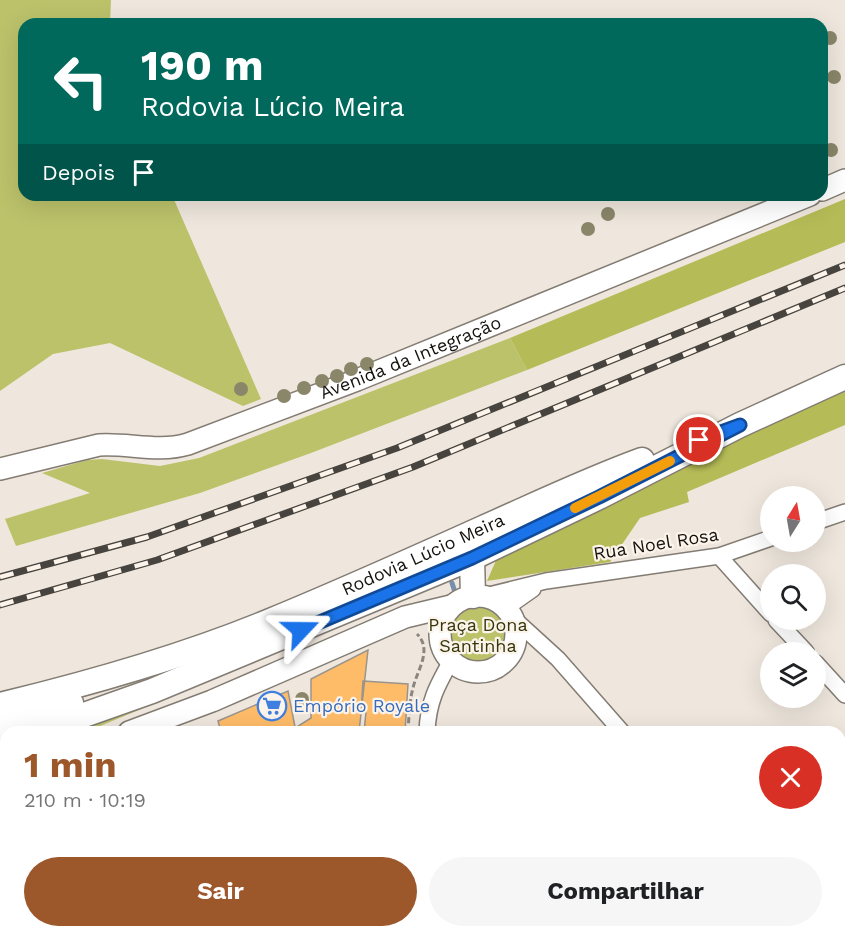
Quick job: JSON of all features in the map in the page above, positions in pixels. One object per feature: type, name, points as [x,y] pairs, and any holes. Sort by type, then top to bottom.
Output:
[{"type":"main road","name":"Rodovia Lúcio Meira","points":[[53,726],[152,692],[472,558],[599,497],[740,425],[845,377]]},
{"type":"main road","name":"Rodovia Lúcio Meira","points":[[0,705],[64,689],[214,643],[391,570],[598,476],[740,425]]},
{"type":"main road","points":[[472,558],[479,596]]},
{"type":"main road","points":[[0,724],[135,679],[214,643]]},
{"type":"street","points":[[828,187],[845,180]]},
{"type":"street","name":"Avenida da Integração","points":[[0,469],[99,445],[113,444],[162,449],[188,444],[357,380],[795,201]]},
{"type":"street","points":[[826,519],[845,512]]},
{"type":"street","name":"Rua Noel Rosa","points":[[479,596],[546,581],[719,556],[760,542]]},
{"type":"street","points":[[719,556],[760,602]]},
{"type":"street","name":"Rua Noel Rosa","points":[[510,613],[546,581]]},
{"type":"street","points":[[145,726],[409,624],[451,606],[461,599],[479,596],[497,600],[558,659],[617,726]]},
{"type":"street","points":[[451,606],[442,622],[440,640],[451,661],[462,669],[475,672],[488,671],[500,665],[510,656],[515,644],[516,631],[510,613]]},
{"type":"street","points":[[409,624],[440,640]]},
{"type":"street","points":[[785,630],[797,642]]},
{"type":"street","points":[[427,726],[434,691],[451,661]]},
{"type":"street","points":[[826,674],[845,695]]},
{"type":"path","points":[[408,726],[411,693],[425,649],[422,639],[409,624]]},
{"type":"green space","points":[[0,0],[111,0],[110,18],[18,18],[18,201],[175,201],[261,399],[243,406],[110,343],[53,354],[0,391]]},
{"type":"green space","points":[[845,199],[845,242],[527,370],[510,338]]},
{"type":"green space","points":[[510,338],[527,370],[200,493],[16,546],[5,519],[90,493],[42,473],[87,460],[102,459],[160,466],[199,458]]},
{"type":"green space","points":[[845,390],[845,425],[687,492],[689,502],[640,518],[610,562],[487,581],[498,556]]},
{"type":"green space","name":"Praça Dona Santinha","points":[[478,605],[499,614],[508,635],[499,656],[478,665],[457,656],[448,635],[457,614]]},
{"type":"green space","points":[[341,620],[344,625],[100,726],[75,726]]},
{"type":"building","points":[[368,650],[360,726],[298,726],[311,718],[311,679]]},
{"type":"building","points":[[363,681],[408,684],[405,726],[365,726],[366,712],[361,712]]},
{"type":"building","name":"Empório Royale","points":[[288,691],[295,726],[219,726],[218,721]]},
{"type":"waterway","points":[[452,583],[455,592]]},
{"type":"railway","points":[[0,577],[147,537],[397,448],[845,265]]},
{"type":"railway","points":[[0,605],[157,560],[413,467],[845,288]]},
{"type":"slow traffic","points":[[575,508],[670,461]]},
{"type":"place","name":"Empório Royale","points":[[272,706]]},
{"type":"route","points":[[301,630],[472,558],[599,497],[740,425],[699,440]]}]
